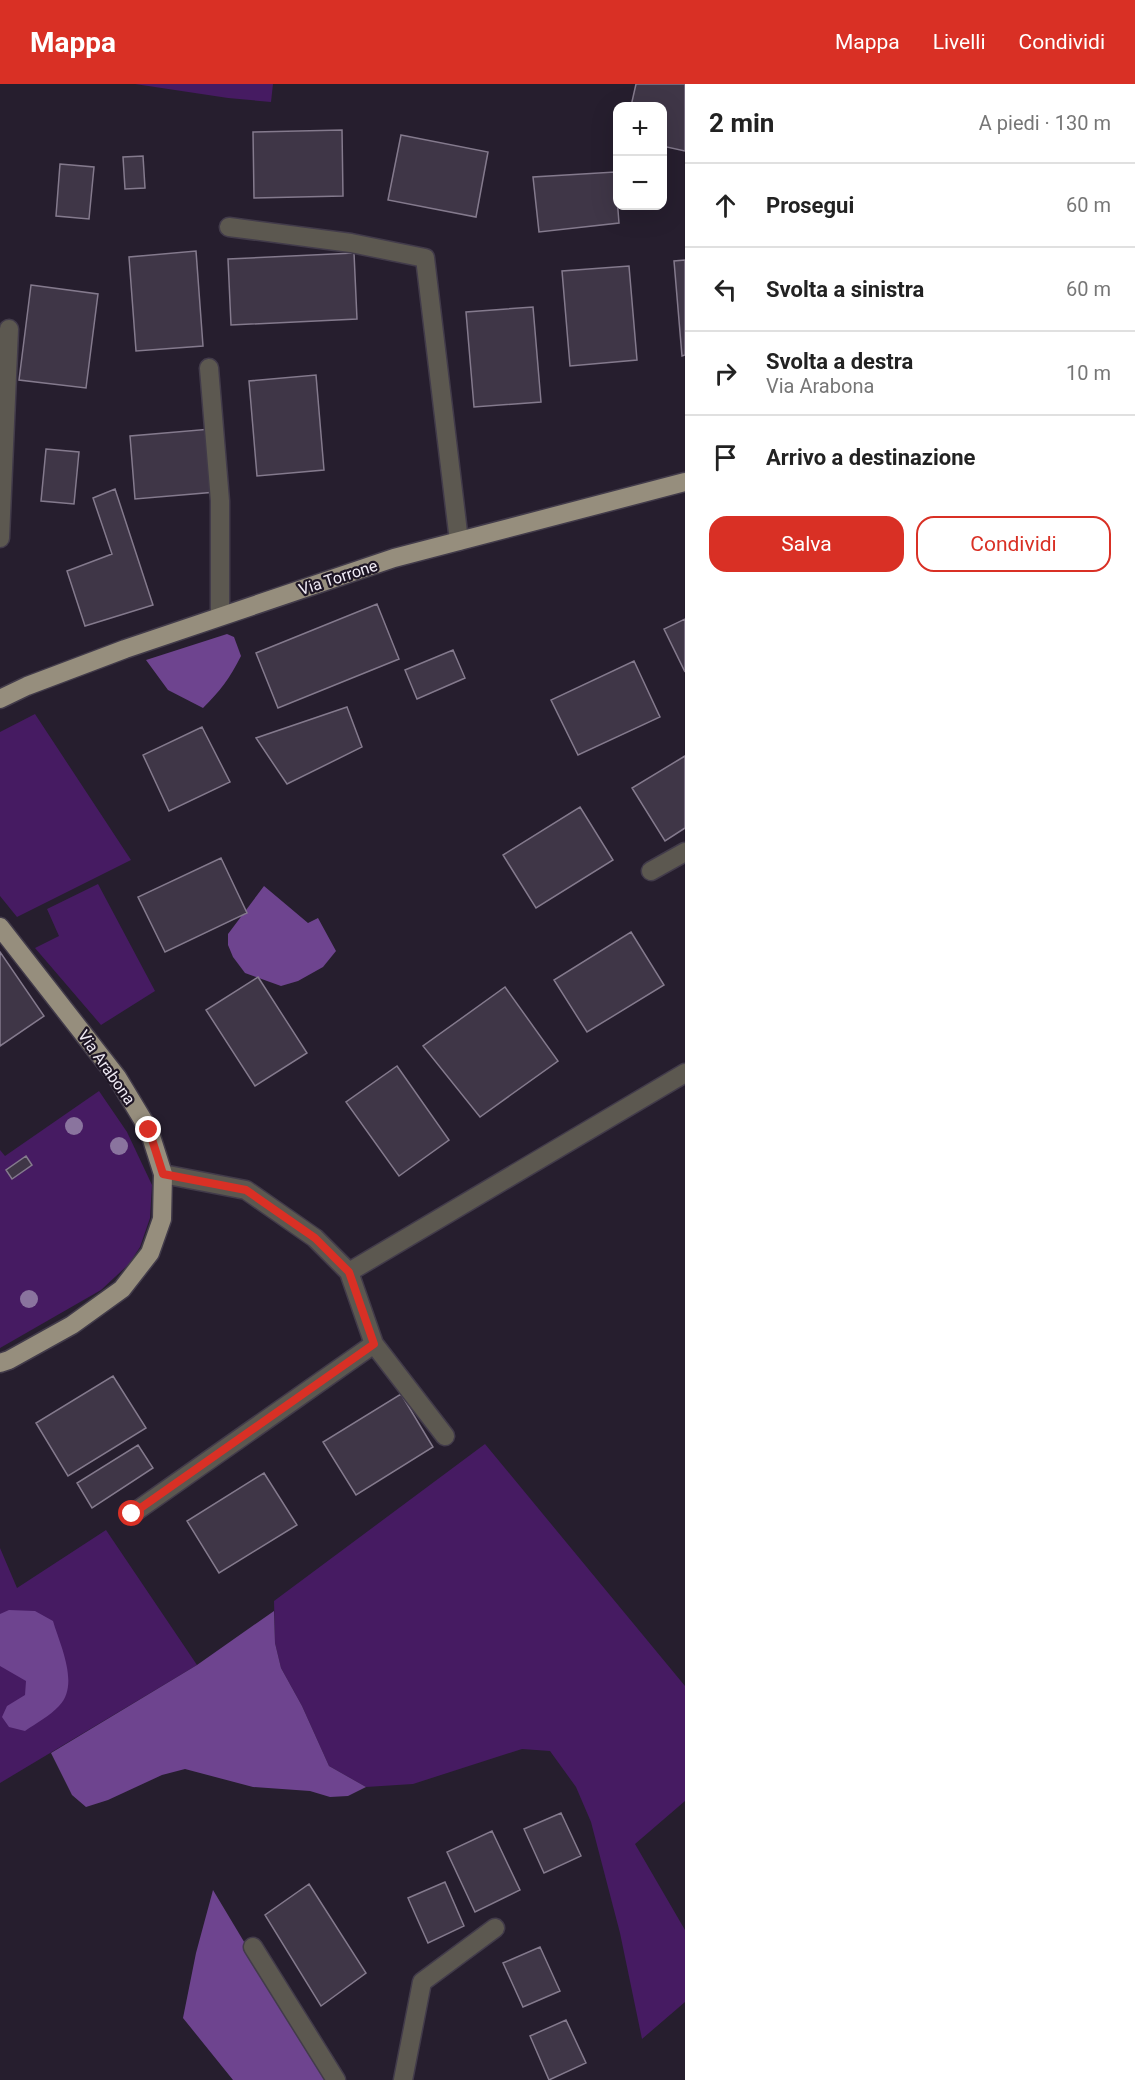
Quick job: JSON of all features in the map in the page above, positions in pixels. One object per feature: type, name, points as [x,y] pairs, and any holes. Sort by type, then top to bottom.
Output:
[{"type":"main road","name":"Via Torrone","points":[[0,699],[27,686],[114,653],[394,558],[685,482]]},
{"type":"main road","name":"Via Arabona","points":[[0,927],[117,1077],[149,1130],[163,1174],[162,1219],[150,1253],[122,1289],[72,1325],[0,1363]]},
{"type":"street","points":[[229,227],[351,243],[424,258],[459,541]]},
{"type":"street","points":[[0,538],[9,329]]},
{"type":"street","points":[[209,368],[220,501],[220,616]]},
{"type":"street","points":[[651,871],[685,852]]},
{"type":"street","points":[[349,1272],[685,1073]]},
{"type":"street","points":[[163,1174],[246,1190],[315,1238],[349,1272],[374,1344],[445,1436]]},
{"type":"street","points":[[132,1514],[374,1344]]},
{"type":"street","points":[[403,2080],[422,1982],[495,1928]]},
{"type":"street","points":[[253,1947],[336,2080]]},
{"type":"shaded area","points":[[135,84],[273,84],[271,102]]},
{"type":"shaded area","points":[[227,634],[234,637],[241,656],[224,684],[203,708],[168,690],[146,660]]},
{"type":"shaded area","points":[[35,714],[131,860],[17,917],[0,896],[0,732]]},
{"type":"shaded area","points":[[98,884],[155,991],[101,1025],[35,948],[59,936],[47,909]]},
{"type":"shaded area","points":[[264,886],[308,923],[318,918],[336,951],[323,967],[298,981],[281,986],[245,973],[233,957],[228,945],[228,934]]},
{"type":"shaded area","points":[[99,1091],[127,1132],[152,1185],[150,1218],[140,1247],[129,1264],[101,1290],[0,1348],[0,1150],[5,1156]]},
{"type":"shaded area","points":[[485,1444],[685,1686],[685,1801],[635,1844],[685,1930],[685,2002],[642,2039],[620,1933],[591,1822],[576,1787],[550,1751],[522,1749],[413,1784],[366,1787],[329,1766],[302,1706],[281,1668],[275,1643],[274,1601]]},
{"type":"shaded area","points":[[106,1530],[197,1665],[0,1783],[0,1548],[17,1588]]},
{"type":"shaded area","points":[[9,1610],[35,1611],[53,1621],[64,1653],[68,1676],[65,1697],[59,1706],[25,1731],[9,1727],[2,1717],[7,1706],[25,1695],[26,1681],[0,1666],[0,1614]]},
{"type":"shaded area","points":[[274,1611],[275,1643],[281,1668],[302,1706],[329,1766],[366,1787],[348,1796],[330,1797],[310,1791],[253,1787],[185,1769],[162,1775],[108,1800],[86,1807],[72,1795],[51,1753],[197,1665]]},
{"type":"shaded area","points":[[213,1890],[327,2080],[233,2080],[183,2018],[196,1953]]},
{"type":"building","points":[[636,84],[685,84],[685,151],[667,147],[667,102],[632,102]]},
{"type":"building","points":[[342,130],[343,196],[254,198],[253,132]]},
{"type":"building","points":[[401,135],[488,152],[476,217],[388,200]]},
{"type":"building","points":[[143,156],[145,188],[125,189],[123,157]]},
{"type":"building","points":[[60,164],[94,167],[89,219],[56,216]]},
{"type":"building","points":[[613,172],[613,210],[618,210],[619,223],[539,232],[533,177]]},
{"type":"building","points":[[196,251],[203,346],[136,351],[129,257]]},
{"type":"building","points":[[354,253],[357,319],[231,325],[228,259]]},
{"type":"building","points":[[685,260],[685,355],[682,356],[674,261]]},
{"type":"building","points":[[629,266],[637,360],[570,366],[562,271]]},
{"type":"building","points":[[31,285],[98,294],[86,388],[19,380]]},
{"type":"building","points":[[533,307],[541,402],[474,407],[466,312]]},
{"type":"building","points":[[316,375],[324,470],[257,476],[249,381]]},
{"type":"building","points":[[211,429],[216,492],[135,499],[130,436]]},
{"type":"building","points":[[46,449],[79,452],[74,504],[41,501]]},
{"type":"building","points":[[115,489],[153,605],[85,626],[67,571],[112,554],[93,498]]},
{"type":"building","points":[[377,604],[399,659],[278,708],[256,653]]},
{"type":"building","points":[[685,619],[685,672],[664,629]]},
{"type":"building","points":[[453,650],[465,678],[417,699],[405,670]]},
{"type":"building","points":[[634,661],[660,717],[578,755],[551,700]]},
{"type":"building","points":[[347,707],[362,747],[287,784],[256,738]]},
{"type":"building","points":[[202,727],[230,782],[169,811],[143,755]]},
{"type":"building","points":[[685,756],[685,828],[665,841],[632,788]]},
{"type":"building","points":[[580,807],[613,860],[536,908],[503,855]]},
{"type":"building","points":[[221,858],[247,913],[165,952],[138,897]]},
{"type":"building","points":[[631,932],[664,985],[587,1032],[554,980]]},
{"type":"building","points":[[0,952],[44,1016],[0,1046]]},
{"type":"building","points":[[258,977],[307,1053],[255,1086],[206,1010]]},
{"type":"building","points":[[505,987],[558,1061],[480,1117],[423,1046]]},
{"type":"building","points":[[397,1066],[449,1140],[399,1176],[346,1102]]},
{"type":"building","points":[[26,1156],[32,1165],[12,1179],[6,1170]]},
{"type":"building","points":[[113,1376],[146,1428],[68,1476],[36,1423]]},
{"type":"building","points":[[401,1394],[433,1447],[356,1495],[323,1442]]},
{"type":"building","points":[[138,1445],[153,1468],[92,1508],[77,1483]]},
{"type":"building","points":[[264,1473],[297,1525],[219,1573],[187,1521]]},
{"type":"building","points":[[561,1813],[581,1856],[544,1873],[524,1829]]},
{"type":"building","points":[[492,1831],[520,1890],[475,1912],[447,1852]]},
{"type":"building","points":[[445,1882],[464,1926],[428,1943],[408,1898]]},
{"type":"building","points":[[309,1884],[366,1973],[321,2006],[265,1915]]},
{"type":"building","points":[[540,1947],[560,1991],[523,2007],[503,1963]]},
{"type":"building","points":[[566,2020],[586,2063],[549,2080],[530,2036]]},
{"type":"route","points":[[132,1514],[374,1344],[349,1272],[315,1238],[246,1190],[163,1174],[149,1130]]}]
